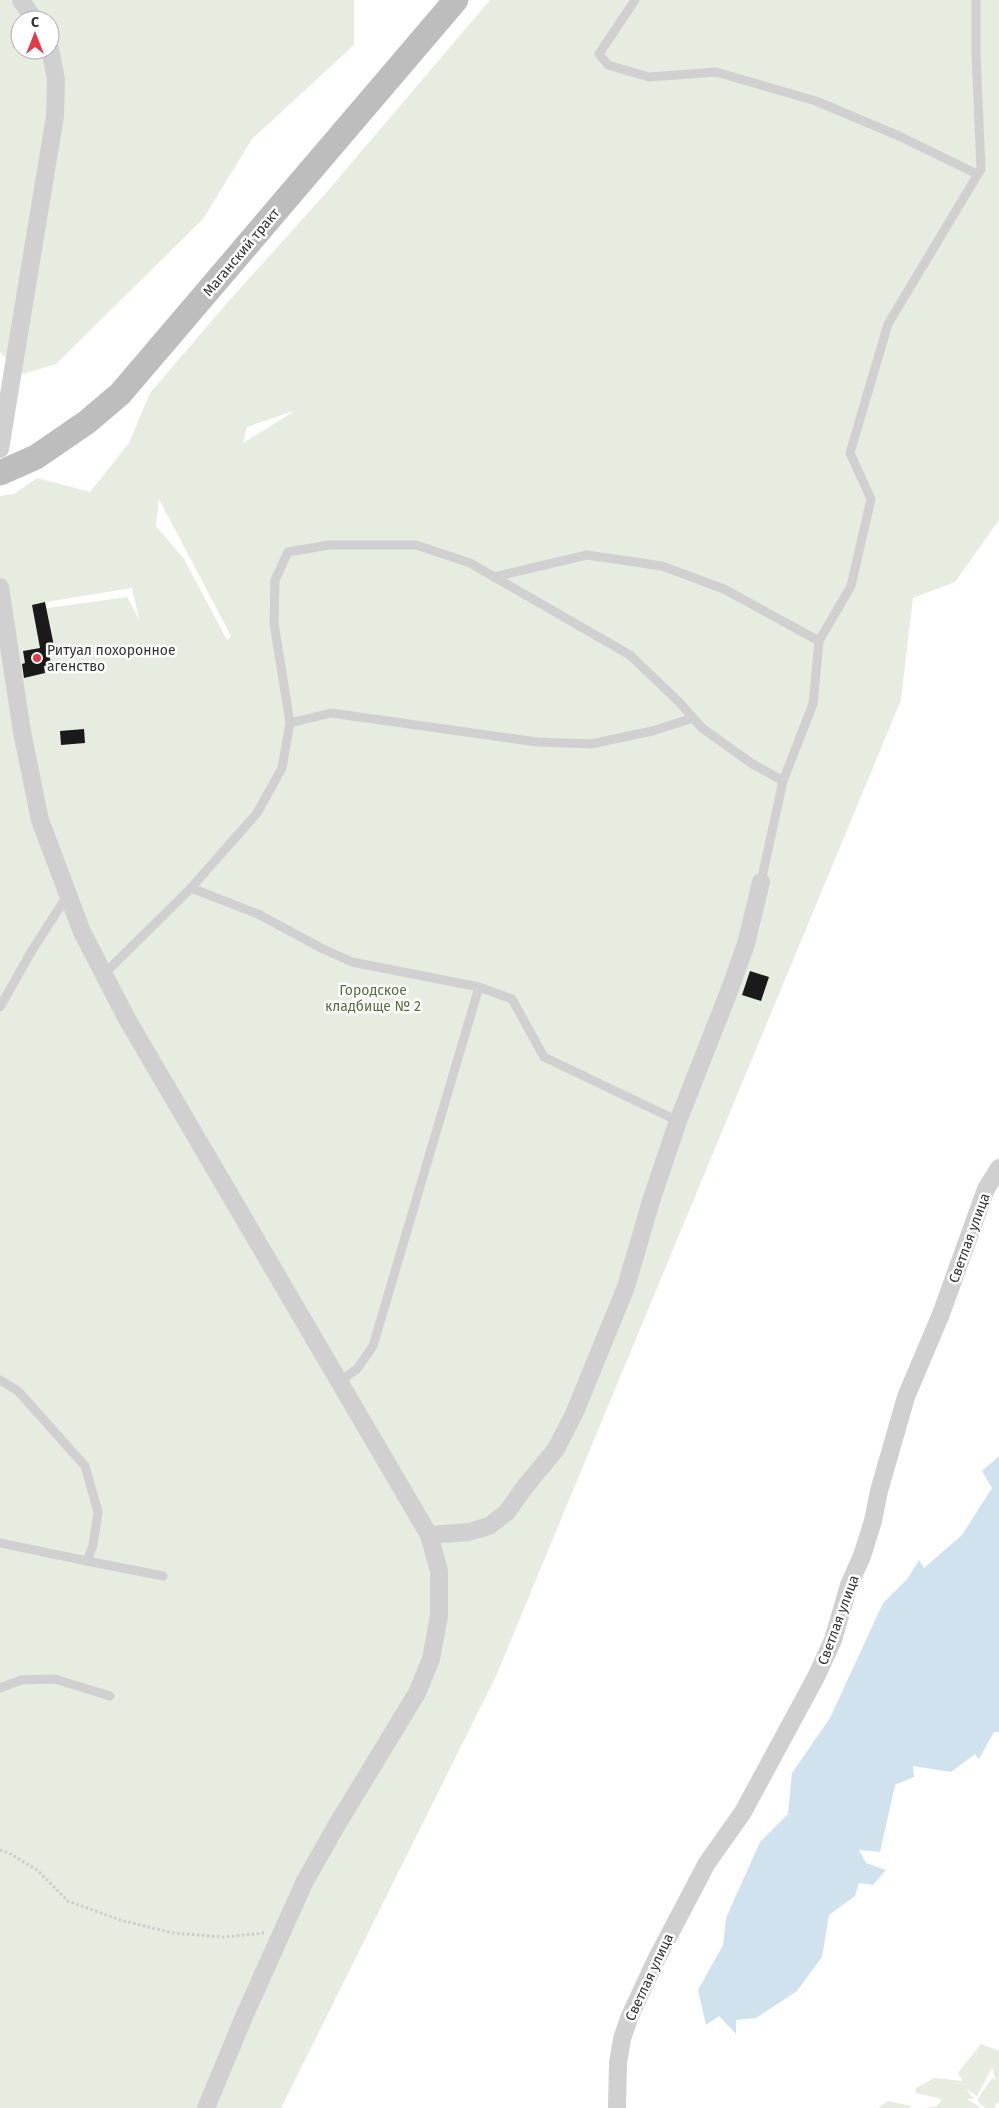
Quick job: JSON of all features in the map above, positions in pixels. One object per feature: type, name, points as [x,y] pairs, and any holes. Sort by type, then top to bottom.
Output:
[{"type":"main road","name":"Маганский тракт","points":[[0,473],[36,457],[88,422],[120,394],[456,0]]},
{"type":"street","points":[[0,449],[55,116],[56,78],[52,60]]},
{"type":"street","points":[[0,587],[8,644],[40,820],[82,932],[127,1019],[429,1535],[439,1571],[440,1616],[431,1659],[417,1693],[305,1881],[206,2108]]},
{"type":"street","points":[[429,1535],[469,1532],[489,1526],[507,1512],[556,1449],[574,1414],[626,1287],[651,1201],[678,1121],[743,952],[761,882]]},
{"type":"street","name":"Светлая улица","points":[[617,2108],[618,2063],[622,2039],[656,1960],[707,1863],[743,1812],[816,1677],[833,1640],[849,1585],[862,1556],[873,1522],[879,1491],[906,1397],[927,1350],[954,1280],[986,1189],[999,1168]]},
{"type":"lane","points":[[635,0],[599,54],[608,65],[649,77],[716,72],[789,93],[816,102],[898,136],[978,174]]},
{"type":"lane","points":[[761,882],[783,781],[813,704],[819,641],[851,586],[871,499],[850,453],[888,324],[981,169],[976,54],[976,0]]},
{"type":"lane","points":[[104,973],[191,888],[257,813],[282,768],[290,723],[274,623],[275,580],[288,552],[329,545],[416,546],[470,563],[630,655],[680,703],[702,728],[751,763],[783,781]]},
{"type":"lane","points":[[494,577],[587,555],[662,566],[724,590],[819,641]]},
{"type":"lane","points":[[290,723],[331,713],[537,742],[591,744],[652,731],[692,718]]},
{"type":"lane","points":[[191,888],[258,914],[323,949],[352,962],[479,987],[512,999],[544,1058],[678,1121]]},
{"type":"lane","points":[[0,1008],[31,952],[67,896]]},
{"type":"lane","points":[[340,1381],[357,1369],[373,1346],[479,987]]},
{"type":"lane","points":[[0,1380],[18,1391],[85,1466],[98,1512],[93,1546],[87,1560]]},
{"type":"lane","points":[[0,1544],[164,1576]]},
{"type":"lane","points":[[0,1688],[22,1680],[55,1679],[110,1696]]},
{"type":"path","points":[[0,1850],[9,1853],[37,1870],[68,1901],[120,1920],[173,1933],[223,1936],[282,1931]]},
{"type":"green space","points":[[0,0],[354,0],[354,45],[252,139],[203,219],[56,364],[23,374],[0,352]]},
{"type":"green space","name":"Городское кладбище № 2","points":[[490,0],[999,0],[999,520],[955,582],[913,598],[901,700],[496,1676],[281,2108],[0,2108],[0,496],[14,494],[37,478],[90,492],[129,443],[150,393],[227,303],[326,193]],"holes":[[[293,412],[243,443],[247,427]],[[159,499],[231,636],[227,640],[184,559],[156,526]],[[132,588],[139,619],[127,597],[41,609],[39,603]]]},
{"type":"green space","points":[[981,2044],[999,2051],[999,2103],[996,2103],[994,2108],[985,2108],[977,2100],[992,2078],[996,2081],[992,2068],[977,2096],[966,2089],[974,2099],[967,2099],[981,2108],[926,2108],[937,2106],[942,2099],[916,2093],[916,2088],[934,2078],[963,2081],[958,2073]]},
{"type":"green space","points":[[888,2101],[911,2106],[910,2108],[878,2108]]},
{"type":"water","points":[[999,1456],[999,1732],[994,1732],[979,1759],[975,1754],[951,1772],[913,1766],[914,1777],[895,1785],[880,1852],[859,1850],[866,1863],[886,1870],[873,1885],[859,1883],[855,1896],[829,1915],[822,1957],[797,1991],[756,2018],[736,2020],[736,2034],[719,2016],[706,2025],[698,1990],[723,1945],[726,1918],[760,1842],[788,1814],[792,1773],[830,1718],[883,1603],[908,1578],[919,1560],[924,1568],[962,1535],[992,1488],[982,1471]]},
{"type":"building","points":[[45,602],[55,651],[49,652],[51,664],[44,666],[45,673],[24,678],[22,664],[25,663],[23,651],[40,648],[32,605]]},
{"type":"building","points":[[84,729],[85,743],[61,745],[60,731]]},
{"type":"building","points":[[750,971],[769,977],[761,1001],[742,995]]},
{"type":"place","name":"Ритуал похоронное агенство","points":[[37,658]]}]
